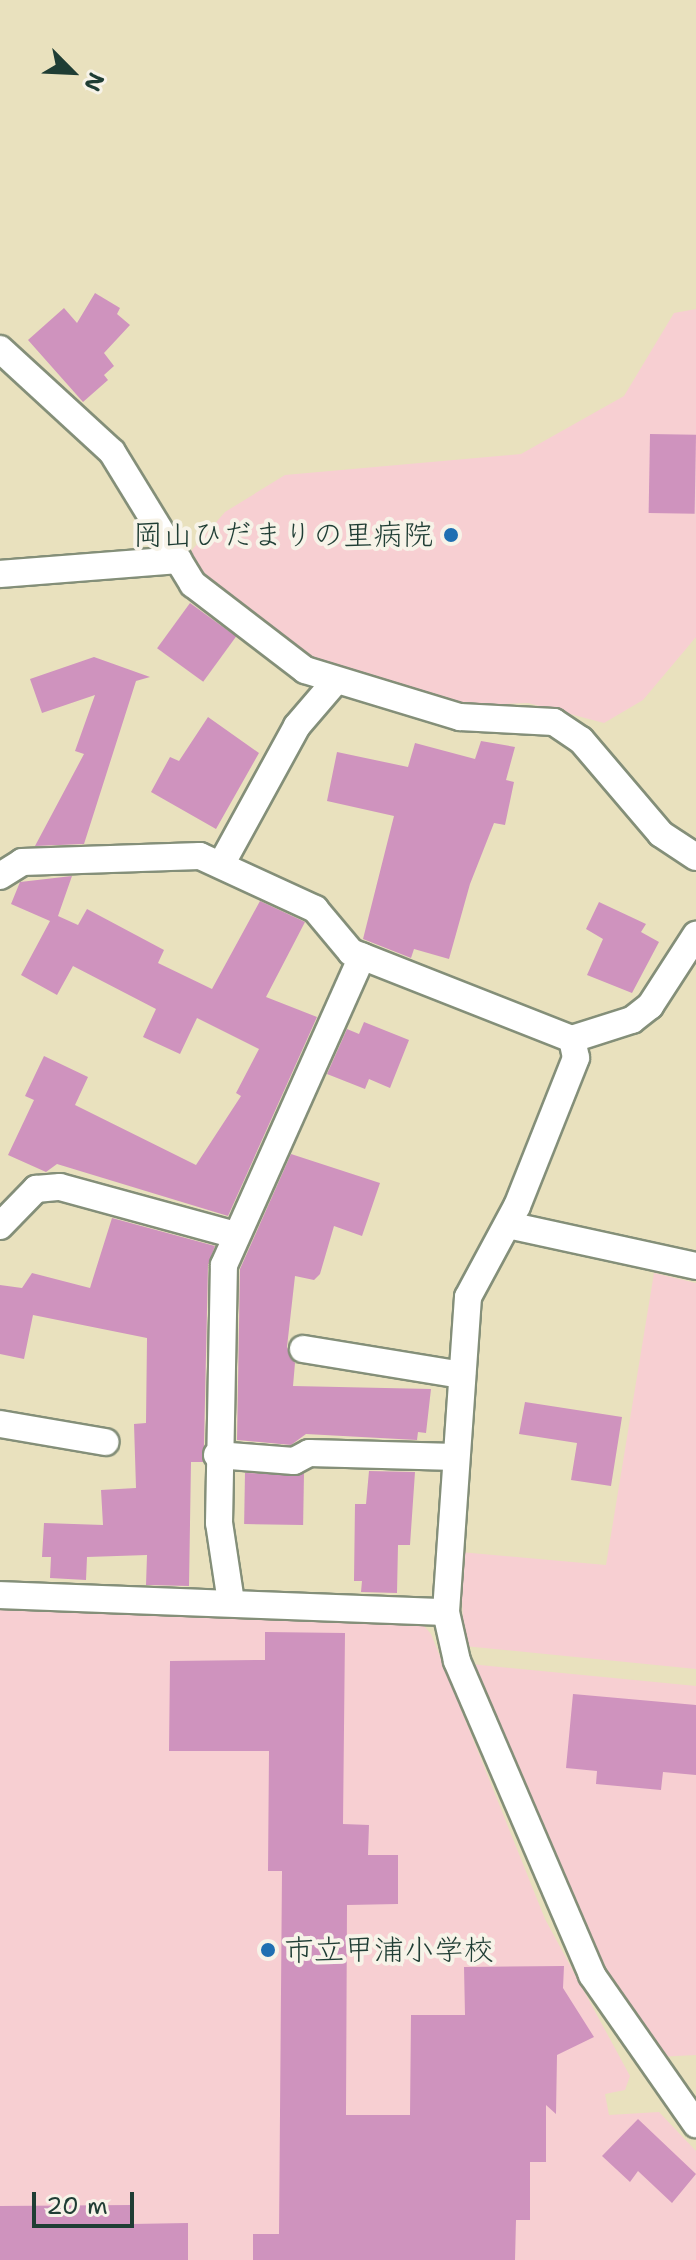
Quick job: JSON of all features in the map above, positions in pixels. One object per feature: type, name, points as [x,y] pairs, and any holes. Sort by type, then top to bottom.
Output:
[{"type":"street","points":[[0,349],[112,452],[193,584],[333,684],[460,717],[554,722],[581,740],[661,834],[696,857]]},
{"type":"street","points":[[0,574],[178,560]]},
{"type":"street","points":[[222,863],[297,726],[333,684]]},
{"type":"street","points":[[0,876],[22,862],[177,856],[222,863],[315,909],[339,945],[362,957],[572,1039],[632,1020],[650,1006],[696,935]]},
{"type":"street","points":[[231,1602],[217,1455],[224,1265],[362,957]]},
{"type":"street","points":[[572,1039],[576,1058],[508,1225],[473,1280],[462,1375],[446,1612],[462,1675],[592,1975],[696,2124]]},
{"type":"street","points":[[0,1226],[36,1189],[60,1187],[236,1235]]},
{"type":"street","points":[[508,1225],[696,1266]]},
{"type":"street","points":[[303,1349],[462,1375]]},
{"type":"street","points":[[0,1424],[105,1442]]},
{"type":"street","points":[[217,1455],[294,1461],[309,1453],[456,1457]]},
{"type":"street","points":[[0,1595],[446,1612]]},
{"type":"shaded area","name":"岡山ひだまりの里病院","points":[[696,309],[696,637],[643,700],[604,723],[528,703],[457,706],[319,668],[205,590],[185,558],[225,512],[285,475],[521,454],[624,396],[674,313]]},
{"type":"shaded area","points":[[654,1273],[696,1283],[696,1669],[464,1646],[460,1552],[606,1565]]},
{"type":"shaded area","points":[[0,1604],[418,1619],[431,1634],[545,1919],[630,2076],[625,2090],[605,2094],[609,2115],[659,2112],[696,2151],[696,2260],[0,2260]]},
{"type":"shaded area","points":[[470,1664],[696,1686],[696,2055],[657,2057],[603,1978]]},
{"type":"building","points":[[95,293],[120,308],[117,314],[130,325],[104,353],[114,366],[104,375],[108,380],[83,402],[28,340],[64,308],[77,323]]},
{"type":"building","points":[[650,434],[696,435],[695,514],[649,513]]},
{"type":"building","points":[[190,603],[236,637],[203,682],[157,648]]},
{"type":"building","points":[[94,657],[150,677],[136,681],[84,844],[35,846],[84,754],[75,751],[95,695],[42,713],[30,679]]},
{"type":"building","points":[[208,717],[259,753],[216,829],[151,792],[170,757],[179,761]]},
{"type":"building","points":[[481,741],[515,747],[506,780],[514,782],[505,825],[494,823],[470,884],[449,959],[414,949],[411,958],[363,939],[394,816],[327,801],[337,752],[408,767],[415,743],[475,759]]},
{"type":"building","points":[[72,876],[58,916],[78,925],[87,909],[164,950],[158,963],[212,989],[260,901],[305,922],[266,997],[317,1017],[228,1216],[57,1164],[46,1172],[8,1155],[34,1100],[25,1096],[44,1056],[88,1077],[75,1105],[196,1165],[241,1096],[236,1093],[259,1049],[197,1018],[180,1054],[143,1037],[156,1009],[73,966],[57,995],[21,975],[50,921],[11,904],[20,882]]},
{"type":"building","points":[[599,902],[646,924],[641,932],[659,942],[632,993],[587,975],[603,939],[586,929]]},
{"type":"building","points":[[364,1022],[409,1040],[390,1088],[369,1079],[365,1089],[327,1074],[347,1029],[359,1034]]},
{"type":"building","points":[[291,1154],[380,1183],[362,1236],[334,1226],[320,1274],[314,1280],[295,1276],[287,1347],[295,1363],[293,1386],[431,1389],[426,1433],[418,1432],[417,1440],[306,1434],[291,1445],[237,1440],[240,1269]]},
{"type":"building","points":[[112,1218],[215,1246],[208,1265],[203,1462],[191,1462],[189,1586],[146,1585],[147,1555],[87,1557],[86,1580],[50,1578],[51,1557],[42,1557],[44,1523],[103,1525],[101,1490],[136,1488],[134,1424],[146,1423],[147,1338],[33,1315],[24,1359],[0,1354],[0,1285],[22,1288],[32,1273],[90,1288]]},
{"type":"building","points":[[525,1402],[622,1417],[611,1486],[571,1480],[577,1443],[519,1434]]},
{"type":"building","points":[[369,1471],[415,1472],[410,1545],[398,1545],[397,1593],[361,1592],[362,1581],[354,1581],[355,1504],[366,1504]]},
{"type":"building","points":[[245,1473],[304,1474],[303,1525],[244,1524]]},
{"type":"building","points":[[265,1632],[345,1633],[343,1824],[369,1825],[368,1855],[398,1855],[398,1904],[347,1905],[346,2115],[410,2115],[411,2015],[465,2015],[464,1967],[564,1966],[563,1988],[594,2037],[557,2055],[556,2114],[546,2105],[546,2162],[530,2162],[530,2220],[516,2220],[515,2260],[253,2260],[253,2234],[279,2234],[282,1871],[268,1871],[269,1751],[169,1751],[170,1661],[265,1660]]},
{"type":"building","points":[[573,1694],[696,1705],[696,1775],[663,1772],[661,1790],[596,1784],[597,1771],[566,1768]]},
{"type":"building","points":[[638,2119],[696,2174],[672,2203],[638,2171],[630,2182],[602,2156]]},
{"type":"building","points":[[132,2205],[132,2224],[188,2223],[188,2260],[0,2260],[0,2206]]},
{"type":"place","name":"岡山ひだまりの里病院","points":[[451,535]]},
{"type":"place","name":"市立甲浦小学校","points":[[268,1950]]}]
